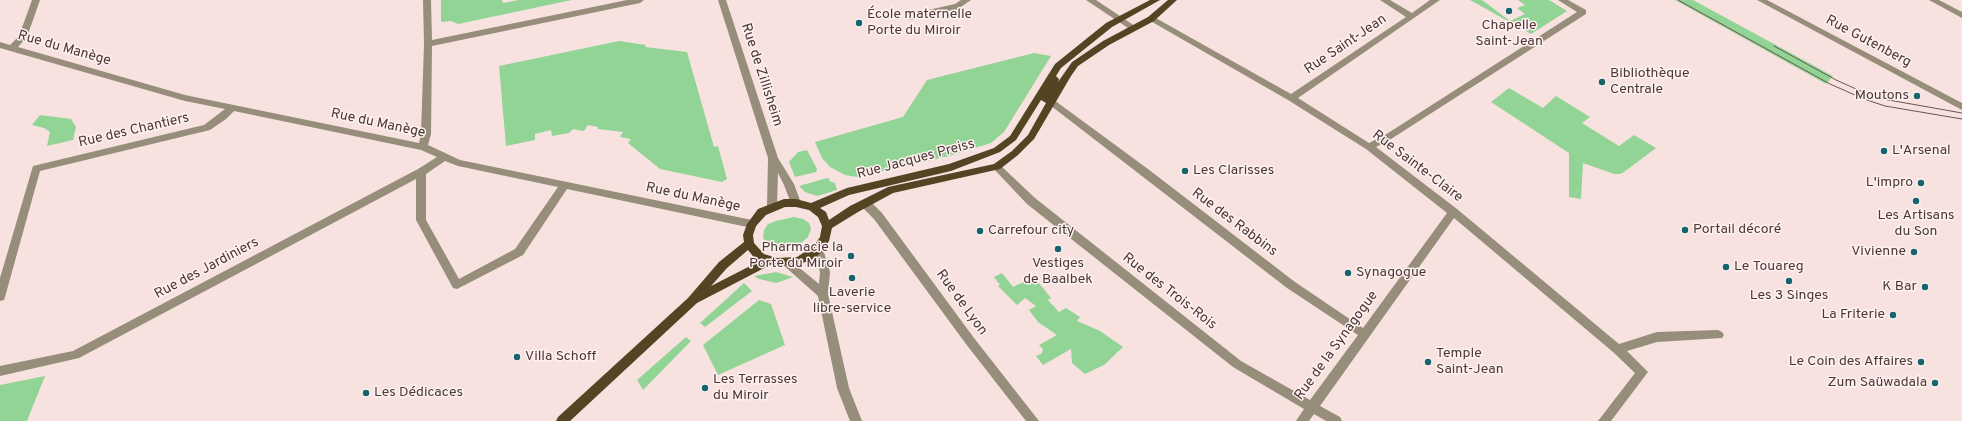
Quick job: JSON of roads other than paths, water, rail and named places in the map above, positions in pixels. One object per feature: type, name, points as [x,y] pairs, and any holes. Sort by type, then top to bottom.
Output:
[{"type":"main road","name":"Rue Jacques Preiss","points":[[827,226],[864,203],[891,190],[997,167],[1015,153],[1031,137],[1067,74],[1075,64],[1106,43],[1151,19],[1173,0]]},
{"type":"main road","name":"Rue Jacques Preiss","points":[[812,207],[847,192],[951,167],[997,150],[1013,138],[1058,66],[1109,25],[1155,1]]},
{"type":"main road","name":"Rue Jacques Preiss","points":[[1151,19],[1146,14],[1146,10],[1155,1]]},
{"type":"main road","name":"Rue Jacques Preiss","points":[[1051,102],[1045,98],[1055,79],[1058,66]]},
{"type":"main road","points":[[784,203],[796,203],[812,207],[822,215],[827,226],[825,238],[818,249],[798,261],[786,263],[769,261],[760,257],[753,250],[749,243],[748,235],[752,224],[762,212],[772,206],[784,203]]},
{"type":"main road","points":[[562,421],[692,301],[723,265],[749,243]]},
{"type":"main road","points":[[692,301],[769,261]]},
{"type":"street","points":[[12,49],[23,37],[36,0]]},
{"type":"street","points":[[423,147],[426,134],[428,44],[427,0]]},
{"type":"street","points":[[428,44],[640,0]]},
{"type":"street","name":"Rue de Zillisheim","points":[[722,0],[773,158],[789,184],[796,203]]},
{"type":"street","points":[[910,17],[958,6],[966,0]]},
{"type":"street","points":[[1090,0],[1134,28]]},
{"type":"street","points":[[1384,0],[1411,16]]},
{"type":"street","name":"Rue Saint-Jean","points":[[1290,98],[1436,0]]},
{"type":"street","points":[[1369,147],[1388,137],[1583,12],[1562,0]]},
{"type":"street","name":"Rue Gutenberg","points":[[1761,0],[1962,107]]},
{"type":"street","points":[[1934,0],[1962,15]]},
{"type":"street","name":"Rue Sainte-Claire","points":[[1151,19],[1290,98],[1369,147],[1453,212],[1617,349],[1642,372],[1604,421]]},
{"type":"street","name":"Rue du Manège","points":[[0,45],[185,98],[423,147],[458,163],[752,224]]},
{"type":"street","name":"Rue des Rabbins","points":[[1051,102],[1145,172],[1291,285],[1364,334]]},
{"type":"street","name":"Rue des Chantiers","points":[[0,297],[36,168],[206,128],[223,117],[232,108]]},
{"type":"street","name":"Rue des Jardiniers","points":[[0,371],[75,355],[421,172],[444,157]]},
{"type":"street","name":"Rue de Zillisheim","points":[[772,206],[773,158]]},
{"type":"street","name":"Rue des Trois-Rois","points":[[997,167],[1031,201],[1237,364],[1336,421]]},
{"type":"street","points":[[421,172],[421,220],[457,285],[519,252],[564,186]]},
{"type":"street","name":"Rue de Lyon","points":[[864,203],[878,216],[970,341],[1033,421]]},
{"type":"street","name":"Rue de la Synagogue","points":[[1302,421],[1453,212]]},
{"type":"street","points":[[818,249],[825,272],[822,294],[843,388],[856,421]]},
{"type":"street","points":[[786,263],[822,294]]},
{"type":"street","points":[[1617,349],[1657,337],[1718,335]]},
{"type":"tram line","points":[[1678,0],[1830,84],[1864,99],[1885,106],[1962,119]]},
{"type":"tram line","points":[[1774,46],[1836,80],[1865,93],[1883,99],[1962,113]]},
{"type":"place","name":"Chapelle Saint-Jean","points":[[1509,11]]},
{"type":"place","name":"École maternelle Porte du Miroir","points":[[859,23]]},
{"type":"place","name":"Bibliothèque Centrale","points":[[1602,82]]},
{"type":"place","name":"Moutons","points":[[1917,96]]},
{"type":"place","name":"L'Arsenal","points":[[1884,151]]},
{"type":"place","name":"Les Clarisses","points":[[1185,171]]},
{"type":"place","name":"L'impro","points":[[1921,183]]},
{"type":"place","name":"Les Artisans du Son","points":[[1916,201]]},
{"type":"place","name":"Portail décoré","points":[[1685,230]]},
{"type":"place","name":"Carrefour city","points":[[980,231]]},
{"type":"place","name":"Vestiges de Baalbek","points":[[1058,249]]},
{"type":"place","name":"Vivienne","points":[[1914,252]]},
{"type":"place","name":"Pharmacie la Porte du Miroir","points":[[851,256]]},
{"type":"place","name":"Le Touareg","points":[[1726,267]]},
{"type":"place","name":"Synagogue","points":[[1348,273]]},
{"type":"place","name":"Laverie libre-service","points":[[852,278]]},
{"type":"place","name":"Les 3 Singes","points":[[1789,281]]},
{"type":"place","name":"K Bar","points":[[1925,287]]},
{"type":"place","name":"La Friterie","points":[[1893,315]]},
{"type":"place","name":"Villa Schoff","points":[[517,357]]},
{"type":"place","name":"Temple Saint-Jean","points":[[1428,362]]},
{"type":"place","name":"Le Coin des Affaires","points":[[1921,362]]},
{"type":"place","name":"Zum Saüwadala","points":[[1935,383]]},
{"type":"place","name":"Les Terrasses du Miroir","points":[[705,388]]},
{"type":"place","name":"Les Dédicaces","points":[[366,393]]}]
